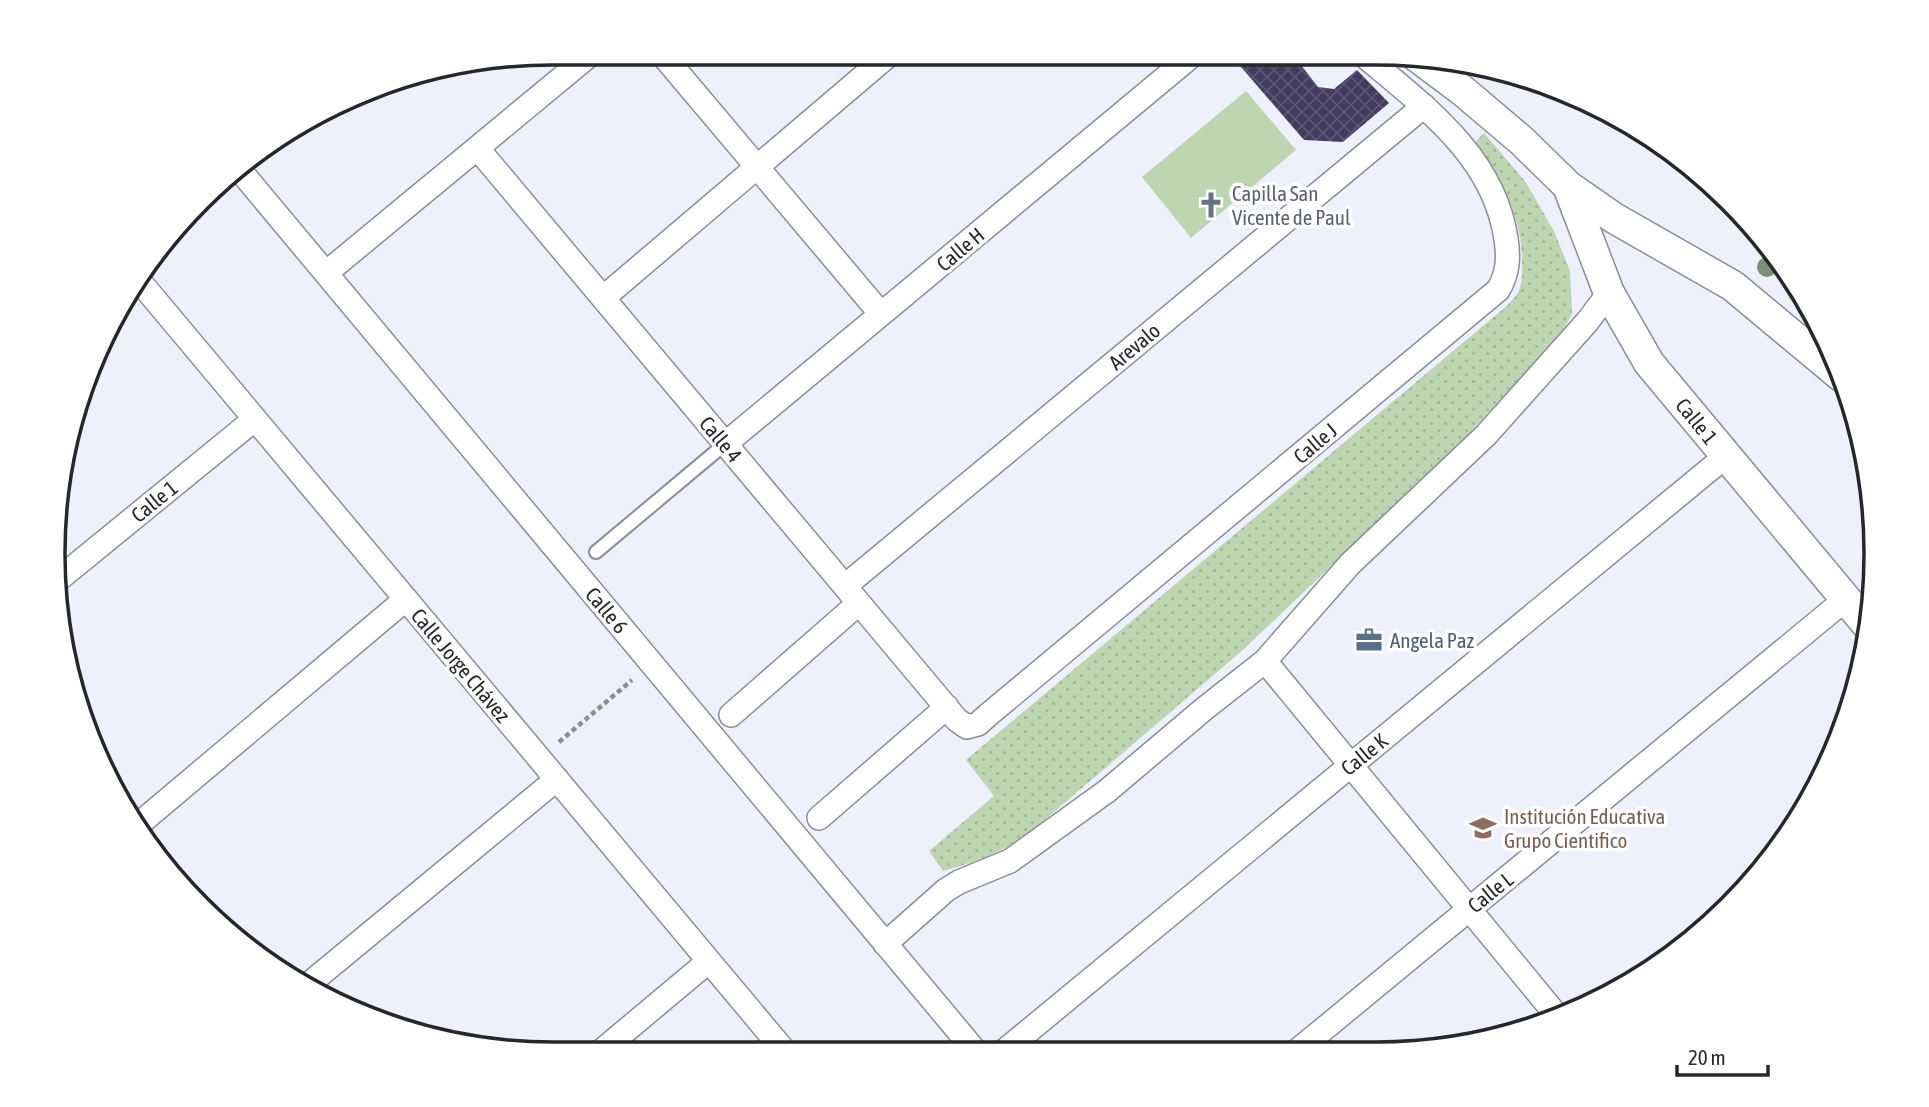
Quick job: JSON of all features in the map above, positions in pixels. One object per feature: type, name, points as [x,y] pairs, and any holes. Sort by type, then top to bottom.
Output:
[{"type":"street","points":[[326,273],[577,65]]},
{"type":"street","points":[[671,65],[881,314]]},
{"type":"street","points":[[603,298],[877,65]]},
{"type":"street","name":"Calle H","points":[[725,444],[1181,65]]},
{"type":"street","name":"Calle J","points":[[967,727],[978,724],[1498,290],[1504,279],[1507,250],[1504,224],[1494,198],[1466,150],[1448,129],[1374,65]]},
{"type":"street","name":"Calle 1","points":[[1436,69],[1569,186],[1614,218],[1734,286],[1826,363]]},
{"type":"street","name":"Arevalo","points":[[731,715],[852,595],[1424,106]]},
{"type":"street","name":"Calle 4","points":[[478,149],[957,720],[967,727]]},
{"type":"street","name":"Calle 6","points":[[244,175],[968,1042]]},
{"type":"street","name":"Calle 1","points":[[1569,186],[1609,293],[1649,362],[1860,616]]},
{"type":"street","name":"Calle Jorge Chávez","points":[[144,287],[778,1042]]},
{"type":"street","points":[[885,944],[946,890],[1010,861],[1097,799],[1204,709],[1265,662],[1350,564],[1486,435],[1587,322],[1609,293]]},
{"type":"street","name":"Calle 1","points":[[66,574],[255,419]]},
{"type":"street","name":"Calle K","points":[[1015,1042],[1726,456]]},
{"type":"street","points":[[144,820],[406,599]]},
{"type":"street","name":"Calle L","points":[[1308,1042],[1846,599]]},
{"type":"street","points":[[1265,662],[1552,1009]]},
{"type":"street","points":[[819,818],[947,707]]},
{"type":"street","points":[[314,980],[557,779]]},
{"type":"street","points":[[611,1042],[709,961]]},
{"type":"lane","points":[[596,552],[725,444]]},
{"type":"path","points":[[539,758],[652,663]]},
{"type":"green space","points":[[1246,91],[1296,150],[1191,238],[1142,177]]},
{"type":"green space","points":[[1484,133],[1525,181],[1554,231],[1570,271],[1572,314],[1560,335],[1461,442],[1244,649],[1026,836],[986,857],[943,871],[929,851],[994,796],[966,760],[1509,304],[1517,294],[1522,270],[1518,226],[1501,183],[1475,142]]},
{"type":"building","points":[[1239,65],[1301,65],[1318,87],[1334,89],[1357,70],[1389,103],[1343,142],[1304,140]]},
{"type":"place","name":"Capilla San Vicente de Paul","points":[[1211,205]]},
{"type":"place","name":"Angela Paz","points":[[1369,640]]},
{"type":"place","name":"Institución Educativa Grupo Cientifico","points":[[1483,828]]}]
